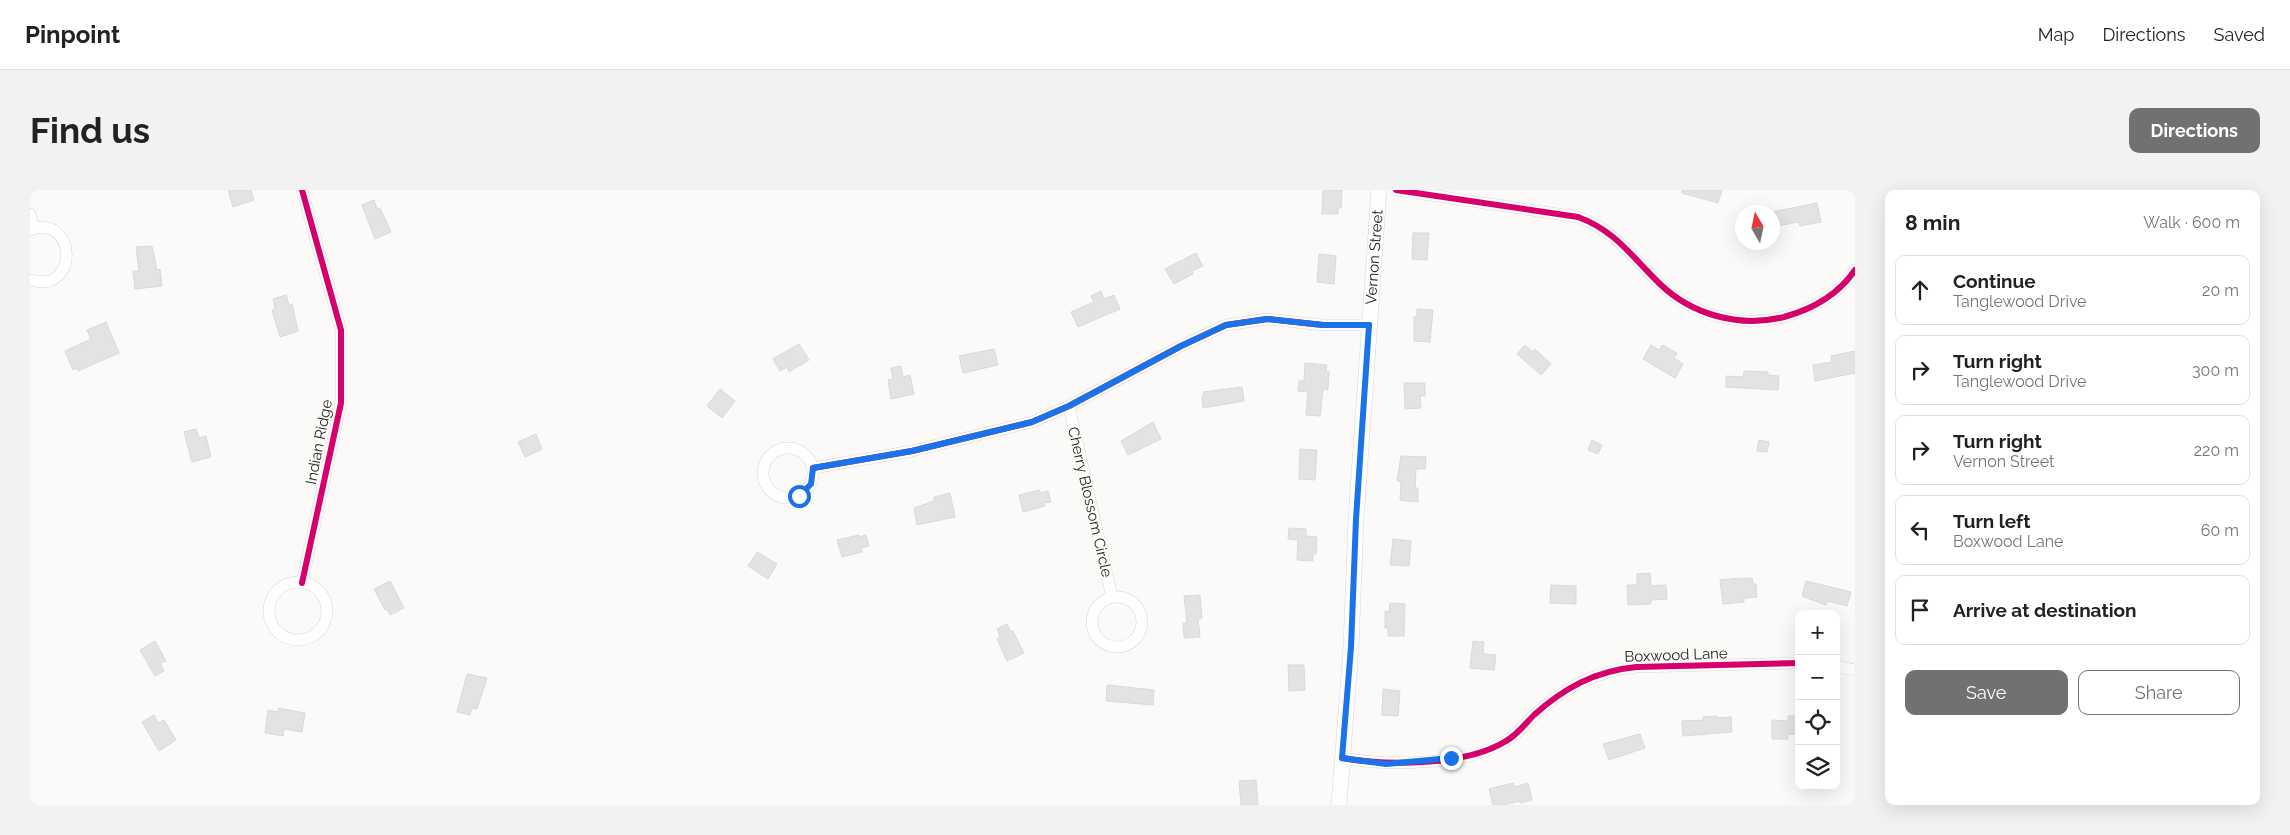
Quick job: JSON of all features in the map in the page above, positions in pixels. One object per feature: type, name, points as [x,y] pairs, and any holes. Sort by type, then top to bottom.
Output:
[{"type":"main road","name":"Vernon Street","points":[[1339,805],[1351,647],[1356,519],[1379,190]]},
{"type":"street","name":"Indian Ridge","points":[[302,190],[341,330],[341,403],[302,583]]},
{"type":"street","points":[[1396,190],[1572,216],[1596,224],[1610,234],[1673,295],[1702,311],[1727,319],[1767,320],[1795,314],[1830,296],[1840,288],[1855,270]]},
{"type":"street","points":[[30,214],[32,229],[49,229],[60,236],[67,246],[68,258],[63,270],[54,278],[42,282],[30,280]]},
{"type":"street","points":[[813,468],[912,451],[1014,427],[1069,406],[1181,346],[1226,325],[1267,319],[1323,325],[1369,325]]},
{"type":"street","name":"Cherry Blossom Circle","points":[[1069,406],[1112,597]]},
{"type":"street","points":[[791,448],[803,452],[813,468],[811,484],[804,493],[794,498],[783,498],[773,494],[763,480],[765,461],[778,449],[791,448]]},
{"type":"street","points":[[302,583],[312,586],[325,599],[326,618],[323,627],[308,638],[290,639],[276,629],[269,614],[270,605],[278,590],[285,586],[302,583]]},
{"type":"street","name":"Cherry Blossom Circle","points":[[1119,596],[1138,606],[1143,620],[1140,633],[1136,639],[1124,647],[1117,648],[1106,645],[1097,638],[1092,628],[1092,616],[1097,606],[1112,597],[1119,596]]},
{"type":"street","name":"Boxwood Lane","points":[[1342,758],[1371,763],[1398,764],[1465,756],[1494,748],[1507,741],[1562,693],[1587,678],[1610,670],[1636,667],[1795,663]]},
{"type":"street","points":[[1840,667],[1855,670]]},
{"type":"building","points":[[228,190],[251,190],[254,200],[233,207]]},
{"type":"building","points":[[1323,190],[1342,190],[1341,208],[1338,208],[1338,214],[1322,214]]},
{"type":"building","points":[[1682,190],[1722,190],[1718,203],[1682,193]]},
{"type":"building","points":[[374,200],[377,209],[380,208],[391,232],[375,239],[362,205]]},
{"type":"building","points":[[1817,203],[1821,222],[1800,226],[1799,222],[1780,226],[1780,210]]},
{"type":"building","points":[[1413,233],[1429,233],[1427,260],[1412,259]]},
{"type":"building","points":[[152,246],[157,270],[160,269],[162,286],[135,289],[133,271],[139,271],[136,247]]},
{"type":"building","points":[[1196,253],[1203,266],[1192,271],[1193,274],[1174,284],[1165,269]]},
{"type":"building","points":[[1319,254],[1336,256],[1334,284],[1317,282]]},
{"type":"building","points":[[1101,291],[1104,299],[1114,295],[1120,309],[1078,327],[1071,312],[1094,302],[1091,296]]},
{"type":"building","points":[[286,295],[289,305],[292,304],[298,331],[280,337],[272,310],[275,309],[273,299]]},
{"type":"building","points":[[1417,309],[1433,310],[1430,342],[1414,341],[1414,317],[1417,317]]},
{"type":"building","points":[[106,322],[119,353],[78,371],[77,368],[73,370],[65,351],[91,339],[87,330]]},
{"type":"building","points":[[799,344],[809,360],[789,372],[787,367],[780,371],[773,359]]},
{"type":"building","points":[[1525,345],[1533,352],[1535,349],[1551,364],[1541,375],[1517,354]]},
{"type":"building","points":[[1651,345],[1659,350],[1662,345],[1677,353],[1674,358],[1683,364],[1675,378],[1643,359]]},
{"type":"building","points":[[994,349],[998,365],[963,373],[959,356]]},
{"type":"building","points":[[1855,351],[1855,373],[1815,381],[1813,365],[1832,362],[1831,356]]},
{"type":"building","points":[[1305,363],[1327,365],[1326,371],[1329,372],[1328,390],[1323,389],[1320,416],[1306,415],[1308,392],[1298,391],[1299,381],[1304,381]]},
{"type":"building","points":[[901,366],[903,377],[910,375],[914,394],[891,399],[888,380],[893,379],[891,368]]},
{"type":"building","points":[[1744,371],[1768,372],[1768,375],[1779,376],[1778,390],[1726,387],[1726,376],[1743,377]]},
{"type":"building","points":[[1404,383],[1425,383],[1425,396],[1420,396],[1421,408],[1405,409]]},
{"type":"building","points":[[1242,387],[1244,401],[1203,408],[1203,392]]},
{"type":"building","points":[[720,389],[735,401],[722,418],[707,406]]},
{"type":"building","points":[[1153,422],[1161,439],[1128,455],[1121,441]]},
{"type":"building","points":[[196,429],[199,438],[206,436],[211,457],[192,462],[184,432]]},
{"type":"building","points":[[536,434],[542,449],[525,457],[518,442]]},
{"type":"building","points":[[1592,440],[1602,445],[1598,454],[1588,450]]},
{"type":"building","points":[[1759,440],[1769,442],[1767,452],[1757,451]]},
{"type":"building","points":[[1300,449],[1317,450],[1315,480],[1299,479]]},
{"type":"building","points":[[1401,456],[1426,457],[1425,469],[1416,469],[1415,488],[1418,488],[1418,502],[1400,500],[1401,482],[1397,481]]},
{"type":"building","points":[[1040,490],[1040,493],[1048,491],[1051,502],[1044,503],[1045,506],[1023,512],[1019,495]]},
{"type":"building","points":[[950,493],[955,517],[917,525],[914,508],[934,501],[934,497]]},
{"type":"building","points":[[1289,528],[1306,529],[1306,536],[1317,537],[1316,554],[1313,554],[1313,561],[1297,560],[1298,540],[1288,539]]},
{"type":"building","points":[[859,535],[859,537],[866,535],[869,546],[861,548],[862,552],[842,557],[837,540]]},
{"type":"building","points":[[1393,539],[1411,541],[1409,566],[1390,565]]},
{"type":"building","points":[[757,552],[777,564],[768,579],[748,566]]},
{"type":"building","points":[[1650,573],[1651,586],[1666,585],[1667,599],[1651,600],[1651,604],[1628,605],[1627,585],[1637,585],[1637,574]]},
{"type":"building","points":[[1752,578],[1753,584],[1756,584],[1757,597],[1744,598],[1744,602],[1723,604],[1720,580]]},
{"type":"building","points":[[390,581],[404,608],[390,615],[387,609],[385,610],[374,589]]},
{"type":"building","points":[[1806,581],[1851,592],[1847,606],[1827,601],[1826,605],[1802,596]]},
{"type":"building","points":[[1551,585],[1576,586],[1576,604],[1550,603]]},
{"type":"building","points":[[1200,595],[1202,618],[1198,619],[1200,637],[1184,638],[1183,623],[1187,623],[1184,596]]},
{"type":"building","points":[[1390,603],[1405,604],[1404,636],[1388,636],[1388,628],[1385,628],[1385,611],[1389,612]]},
{"type":"building","points":[[1007,624],[1011,632],[1013,631],[1024,653],[1007,661],[997,639],[1000,637],[997,629]]},
{"type":"building","points":[[155,641],[166,661],[160,663],[164,671],[155,676],[140,650]]},
{"type":"building","points":[[1473,641],[1484,642],[1483,654],[1496,655],[1494,670],[1470,668]]},
{"type":"building","points":[[1288,665],[1304,665],[1305,690],[1289,691]]},
{"type":"building","points":[[467,674],[487,678],[477,709],[472,708],[470,715],[457,712]]},
{"type":"building","points":[[1107,685],[1154,690],[1153,705],[1106,701]]},
{"type":"building","points":[[1383,689],[1400,691],[1398,716],[1382,715]]},
{"type":"building","points":[[278,708],[305,713],[302,732],[284,729],[283,736],[265,733],[268,710],[278,712]]},
{"type":"building","points":[[154,715],[158,723],[164,720],[176,740],[159,751],[142,722]]},
{"type":"building","points":[[1717,716],[1717,718],[1731,717],[1732,732],[1683,736],[1682,721],[1704,720],[1703,717]]},
{"type":"building","points":[[1788,716],[1795,716],[1795,735],[1788,734],[1788,739],[1772,739],[1772,720],[1788,721]]},
{"type":"building","points":[[1640,734],[1645,748],[1609,760],[1603,744]]},
{"type":"building","points":[[1256,780],[1258,805],[1241,805],[1239,781]]},
{"type":"building","points":[[1513,783],[1514,787],[1528,783],[1532,800],[1493,805],[1489,789]]},
{"type":"cycle path","points":[[302,190],[341,330],[341,403],[302,583]]},
{"type":"cycle path","points":[[1396,190],[1578,217],[1613,237],[1673,295],[1702,311],[1734,320],[1767,320],[1805,310],[1833,294],[1855,270]]},
{"type":"cycle path","points":[[813,468],[912,451],[1032,422],[1069,406],[1181,346],[1226,325],[1267,319],[1323,325],[1369,325]]},
{"type":"cycle path","points":[[1342,758],[1360,761],[1426,762],[1470,755],[1489,749],[1510,739],[1545,705],[1569,689],[1581,682],[1621,669],[1795,663]]},
{"type":"route","points":[[799,496],[811,484],[813,468],[912,451],[1032,422],[1069,406],[1181,346],[1226,325],[1267,319],[1323,325],[1369,325],[1354,547],[1351,647],[1342,758],[1386,764],[1451,758]]}]
